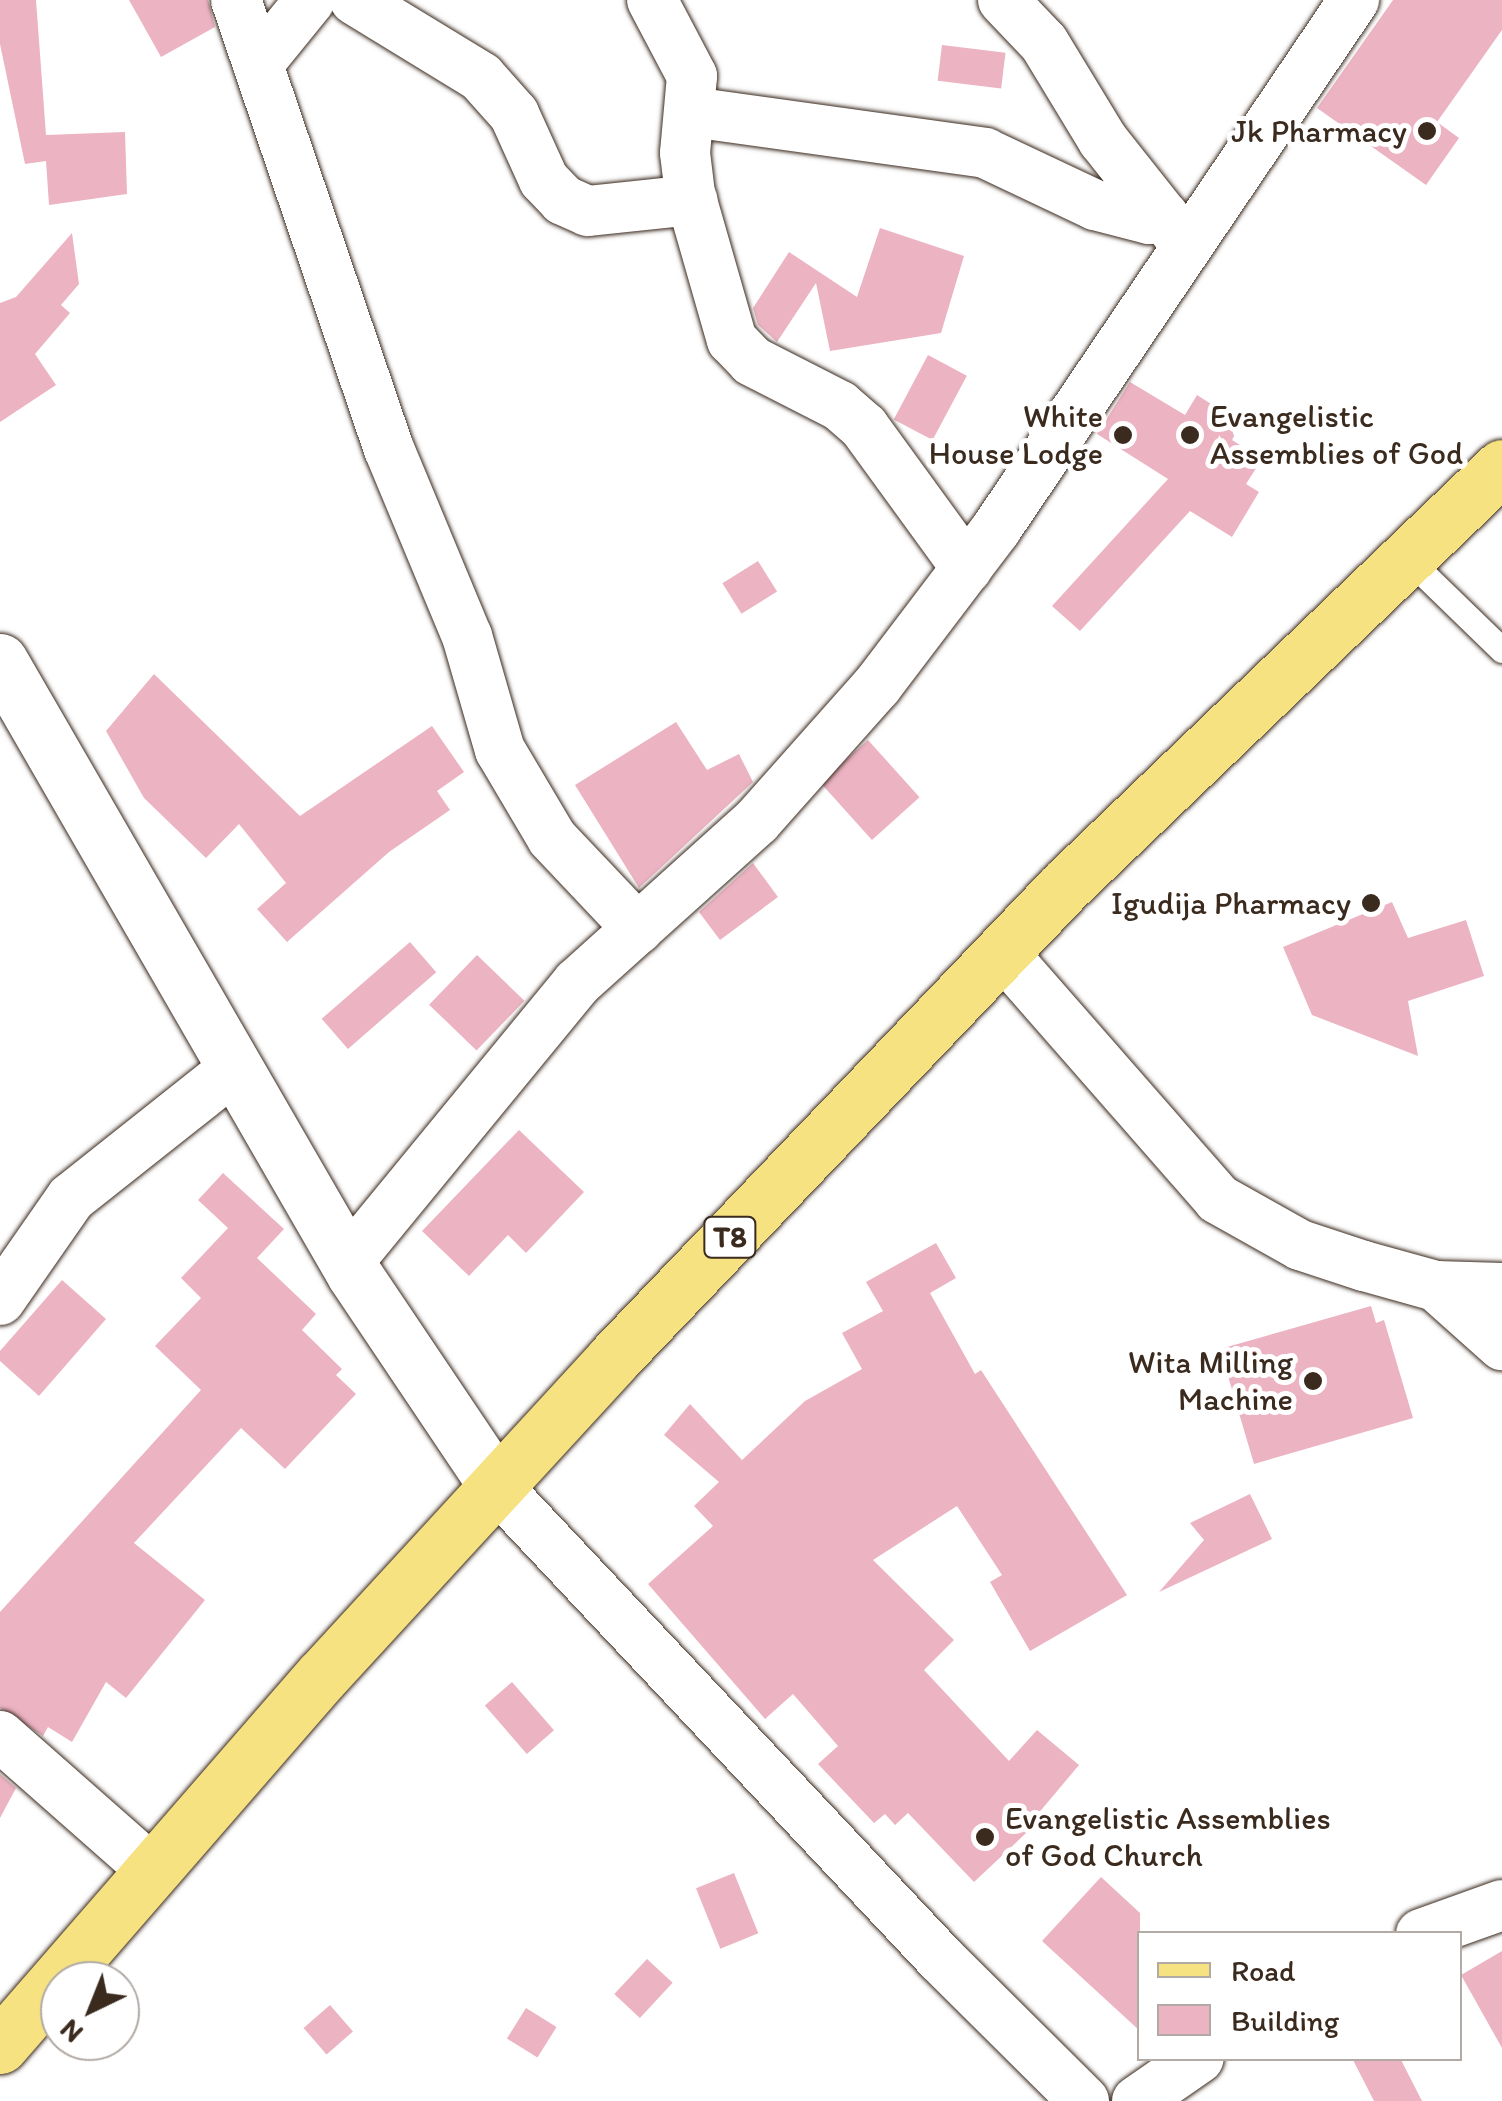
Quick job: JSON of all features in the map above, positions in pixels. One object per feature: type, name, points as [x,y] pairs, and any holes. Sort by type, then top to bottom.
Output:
[{"type":"main road","name":"T8","points":[[0,2046],[152,1870],[497,1486],[1002,952],[1502,467]]},
{"type":"street","points":[[236,0],[388,449],[467,636],[500,750],[552,838],[638,929]]},
{"type":"street","points":[[258,64],[310,0]]},
{"type":"street","points":[[355,0],[481,77],[514,114],[544,180],[576,207],[692,200]]},
{"type":"street","points":[[652,0],[692,76],[684,153],[692,200],[732,340],[752,360],[840,406],[864,426],[966,569]]},
{"type":"street","points":[[1003,0],[1044,44],[1104,140],[1176,232]]},
{"type":"street","points":[[348,1262],[577,983],[757,821],[877,686],[966,569],[1176,232],[1354,0]]},
{"type":"street","points":[[690,112],[985,153],[1095,204],[1176,232]]},
{"type":"street","points":[[0,661],[348,1262],[497,1486],[940,1958],[1084,2101]]},
{"type":"street","points":[[1002,952],[1218,1199],[1300,1245],[1436,1286],[1502,1288]]},
{"type":"street","points":[[0,1300],[71,1198],[235,1068]]},
{"type":"street","points":[[1436,1286],[1502,1346]]},
{"type":"street","points":[[0,1736],[152,1870]]},
{"type":"street","points":[[1429,1931],[1502,1905]]},
{"type":"street","points":[[1137,2101],[1195,2061]]},
{"type":"lane","points":[[1406,557],[1502,650]]},
{"type":"building","points":[[0,0],[36,0],[46,135],[125,132],[127,194],[49,205],[46,161],[25,164],[0,44]]},
{"type":"building","points":[[129,0],[208,0],[215,27],[161,57]]},
{"type":"building","points":[[1393,0],[1502,0],[1502,30],[1437,122],[1459,138],[1426,185],[1317,108]]},
{"type":"building","points":[[942,45],[1006,53],[1001,89],[938,81]]},
{"type":"building","points":[[880,228],[964,256],[941,333],[830,351],[816,283],[777,342],[758,325],[753,308],[789,252],[857,297]]},
{"type":"building","points":[[72,233],[79,284],[61,305],[70,313],[35,354],[56,385],[0,422],[0,303],[16,297]]},
{"type":"building","points":[[928,355],[967,376],[933,440],[894,419]]},
{"type":"building","points":[[1130,382],[1185,415],[1197,395],[1241,423],[1232,440],[1262,459],[1246,484],[1259,492],[1232,537],[1190,511],[1080,631],[1052,606],[1168,479],[1097,434]]},
{"type":"building","points":[[758,561],[777,592],[741,614],[722,583]]},
{"type":"building","points":[[154,674],[300,816],[432,726],[464,772],[437,791],[450,810],[389,852],[287,942],[257,909],[286,883],[239,824],[206,858],[144,798],[106,731]]},
{"type":"building","points":[[676,722],[707,770],[739,754],[753,782],[639,888],[575,785]]},
{"type":"building","points":[[868,740],[920,797],[872,840],[820,783]]},
{"type":"building","points":[[753,863],[778,897],[720,940],[699,912]]},
{"type":"building","points":[[1392,902],[1408,938],[1466,920],[1484,976],[1408,1001],[1418,1056],[1312,1015],[1283,947]]},
{"type":"building","points":[[410,942],[436,972],[348,1049],[322,1019]]},
{"type":"building","points":[[477,955],[524,1001],[477,1050],[429,1005]]},
{"type":"building","points":[[519,1130],[584,1192],[526,1253],[508,1235],[469,1276],[422,1231]]},
{"type":"building","points":[[223,1173],[284,1229],[257,1258],[316,1314],[302,1330],[342,1369],[336,1375],[356,1394],[285,1469],[241,1428],[134,1543],[205,1600],[126,1698],[106,1682],[72,1742],[48,1727],[43,1736],[0,1708],[0,1612],[201,1390],[155,1346],[201,1298],[181,1278],[228,1228],[198,1200]]},
{"type":"building","points":[[936,1243],[956,1278],[930,1293],[975,1374],[981,1370],[1127,1595],[1030,1651],[990,1582],[1002,1575],[957,1506],[873,1560],[954,1640],[924,1670],[1009,1761],[1037,1730],[1079,1765],[1037,1815],[1041,1819],[974,1882],[908,1813],[895,1825],[885,1814],[874,1823],[818,1764],[838,1746],[793,1694],[765,1719],[648,1584],[713,1526],[694,1506],[719,1482],[664,1435],[690,1404],[742,1460],[805,1401],[862,1369],[842,1333],[883,1311],[866,1282]]},
{"type":"building","points":[[62,1280],[106,1319],[39,1396],[0,1361],[0,1351]]},
{"type":"building","points":[[1371,1306],[1376,1323],[1384,1320],[1413,1418],[1254,1464],[1220,1349]]},
{"type":"building","points":[[1250,1494],[1272,1539],[1159,1592],[1204,1540],[1190,1523]]},
{"type":"building","points":[[512,1682],[554,1730],[527,1754],[485,1706]]},
{"type":"building","points":[[0,1774],[16,1788],[0,1818]]},
{"type":"building","points":[[734,1873],[758,1933],[720,1949],[696,1888]]},
{"type":"building","points":[[1101,1877],[1140,1913],[1137,2028],[1042,1941]]},
{"type":"building","points":[[1502,1951],[1502,2048],[1462,1977]]},
{"type":"building","points":[[647,1959],[673,1983],[640,2018],[614,1994]]},
{"type":"building","points":[[330,2005],[353,2031],[327,2054],[304,2028]]},
{"type":"building","points":[[526,2008],[557,2027],[537,2058],[507,2039]]},
{"type":"building","points":[[1354,2061],[1402,2061],[1422,2101],[1374,2101]]},
{"type":"place","name":"Jk Pharmacy","points":[[1427,131]]},
{"type":"place","name":"White House Lodge","points":[[1123,435]]},
{"type":"place","name":"Evangelistic Assemblies of God","points":[[1190,435]]},
{"type":"place","name":"Igudija Pharmacy","points":[[1371,903]]},
{"type":"place","name":"Wita Milling Machine","points":[[1313,1381]]},
{"type":"place","name":"Evangelistic Assemblies of God Church","points":[[985,1837]]}]
